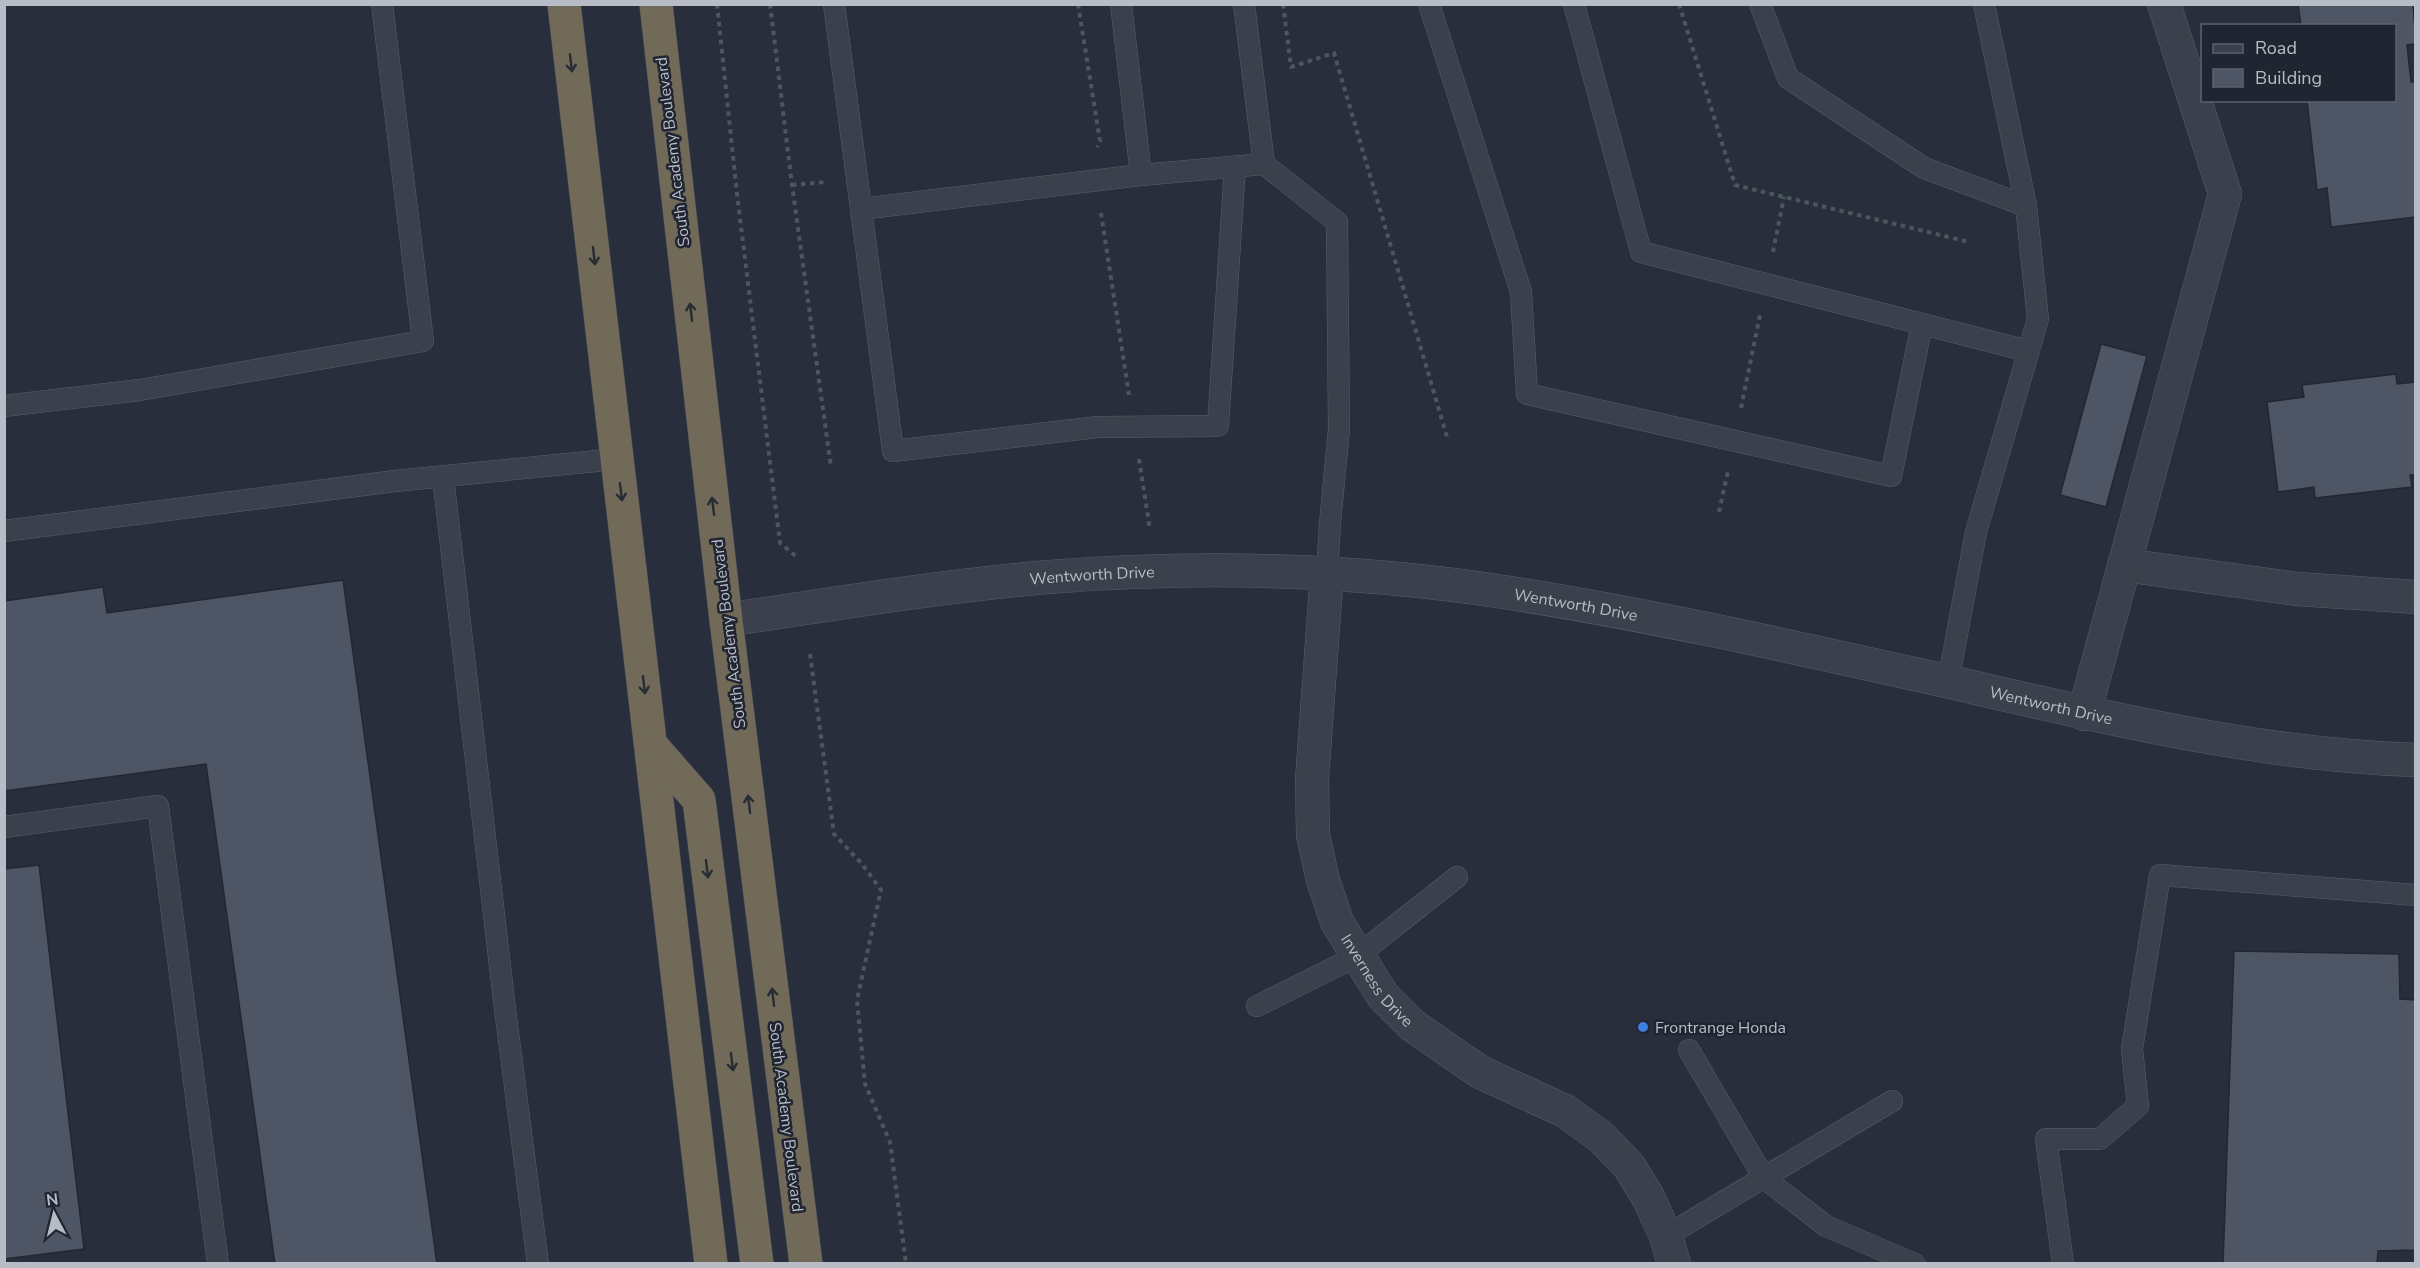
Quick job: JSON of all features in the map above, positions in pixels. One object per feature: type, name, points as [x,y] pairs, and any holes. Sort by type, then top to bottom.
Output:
[{"type":"highway","points":[[564,4],[711,1263]]},
{"type":"highway","name":"South Academy Boulevard","points":[[656,4],[726,620],[806,1263]]},
{"type":"highway","points":[[651,745],[699,800],[757,1263]]},
{"type":"street","points":[[2084,714],[2224,194],[2164,4]]},
{"type":"street","points":[[2124,565],[2297,589],[2415,597]]},
{"type":"street","name":"Wentworth Drive","points":[[726,620],[844,602],[1049,577],[1219,570],[1328,573],[1488,590],[1594,607],[1948,682],[2084,714],[2304,751],[2415,760]]},
{"type":"street","name":"Inverness Drive","points":[[1328,573],[1312,779],[1313,835],[1323,880],[1337,922],[1383,996],[1412,1025],[1480,1072],[1565,1111],[1601,1137],[1629,1166],[1648,1197],[1670,1250]]},
{"type":"lane","points":[[4,406],[140,390],[423,342],[382,4]]},
{"type":"lane","points":[[834,4],[893,451],[1098,427],[1218,426],[1235,167]]},
{"type":"lane","points":[[1121,4],[1141,175]]},
{"type":"lane","points":[[1244,4],[1264,164]]},
{"type":"lane","points":[[1430,4],[1521,292],[1527,393],[1891,476],[1922,324]]},
{"type":"lane","points":[[1574,4],[1641,252],[2028,351]]},
{"type":"lane","points":[[1760,4],[1788,78],[1924,168],[2026,206]]},
{"type":"lane","points":[[1948,682],[1976,532],[2038,319],[2026,206],[1984,4]]},
{"type":"lane","points":[[861,209],[1096,180],[1264,164],[1337,222],[1339,429],[1330,523],[1328,573]]},
{"type":"lane","points":[[4,531],[443,477],[617,459]]},
{"type":"lane","points":[[443,477],[503,997],[538,1263]]},
{"type":"lane","points":[[4,827],[158,806],[218,1263]]},
{"type":"lane","points":[[2062,1263],[2046,1139],[2100,1139],[2138,1106],[2132,1049],[2160,875],[2415,895]]},
{"type":"lane","points":[[1257,1006],[1357,956],[1457,877]]},
{"type":"lane","points":[[1689,1050],[1764,1178],[1826,1226],[1915,1263]]},
{"type":"lane","points":[[1670,1250],[1764,1178],[1893,1101]]},
{"type":"path","points":[[717,4],[738,206],[780,543],[798,558]]},
{"type":"path","points":[[770,4],[831,468]]},
{"type":"path","points":[[1078,4],[1100,141],[1093,159],[1150,530]]},
{"type":"path","points":[[1283,4],[1291,67],[1334,53],[1447,437]]},
{"type":"path","points":[[1679,4],[1736,185],[1969,242]]},
{"type":"path","points":[[1719,512],[1784,197]]},
{"type":"path","points":[[810,654],[834,834],[862,864],[881,890],[857,1000],[865,1084],[890,1142],[906,1263]]},
{"type":"building","points":[[2298,4],[2413,4],[2416,44],[2407,45],[2411,82],[2416,82],[2416,217],[2331,227],[2327,188],[2317,190],[2307,102],[2396,102],[2396,24],[2301,24]]},
{"type":"building","points":[[2101,344],[2147,356],[2106,507],[2060,495]]},
{"type":"building","points":[[2396,374],[2397,384],[2416,382],[2416,475],[2410,475],[2412,487],[2315,498],[2314,487],[2278,492],[2267,402],[2304,397],[2302,385]]},
{"type":"building","points":[[343,580],[437,1264],[275,1264],[206,764],[4,791],[4,601],[103,587],[107,613]]},
{"type":"building","points":[[39,865],[84,1249],[4,1259],[4,869]]},
{"type":"building","points":[[2234,951],[2399,954],[2400,999],[2416,1000],[2416,1250],[2378,1251],[2377,1264],[2223,1264]]},
{"type":"place","name":"Frontrange Honda","points":[[1643,1027]]}]
